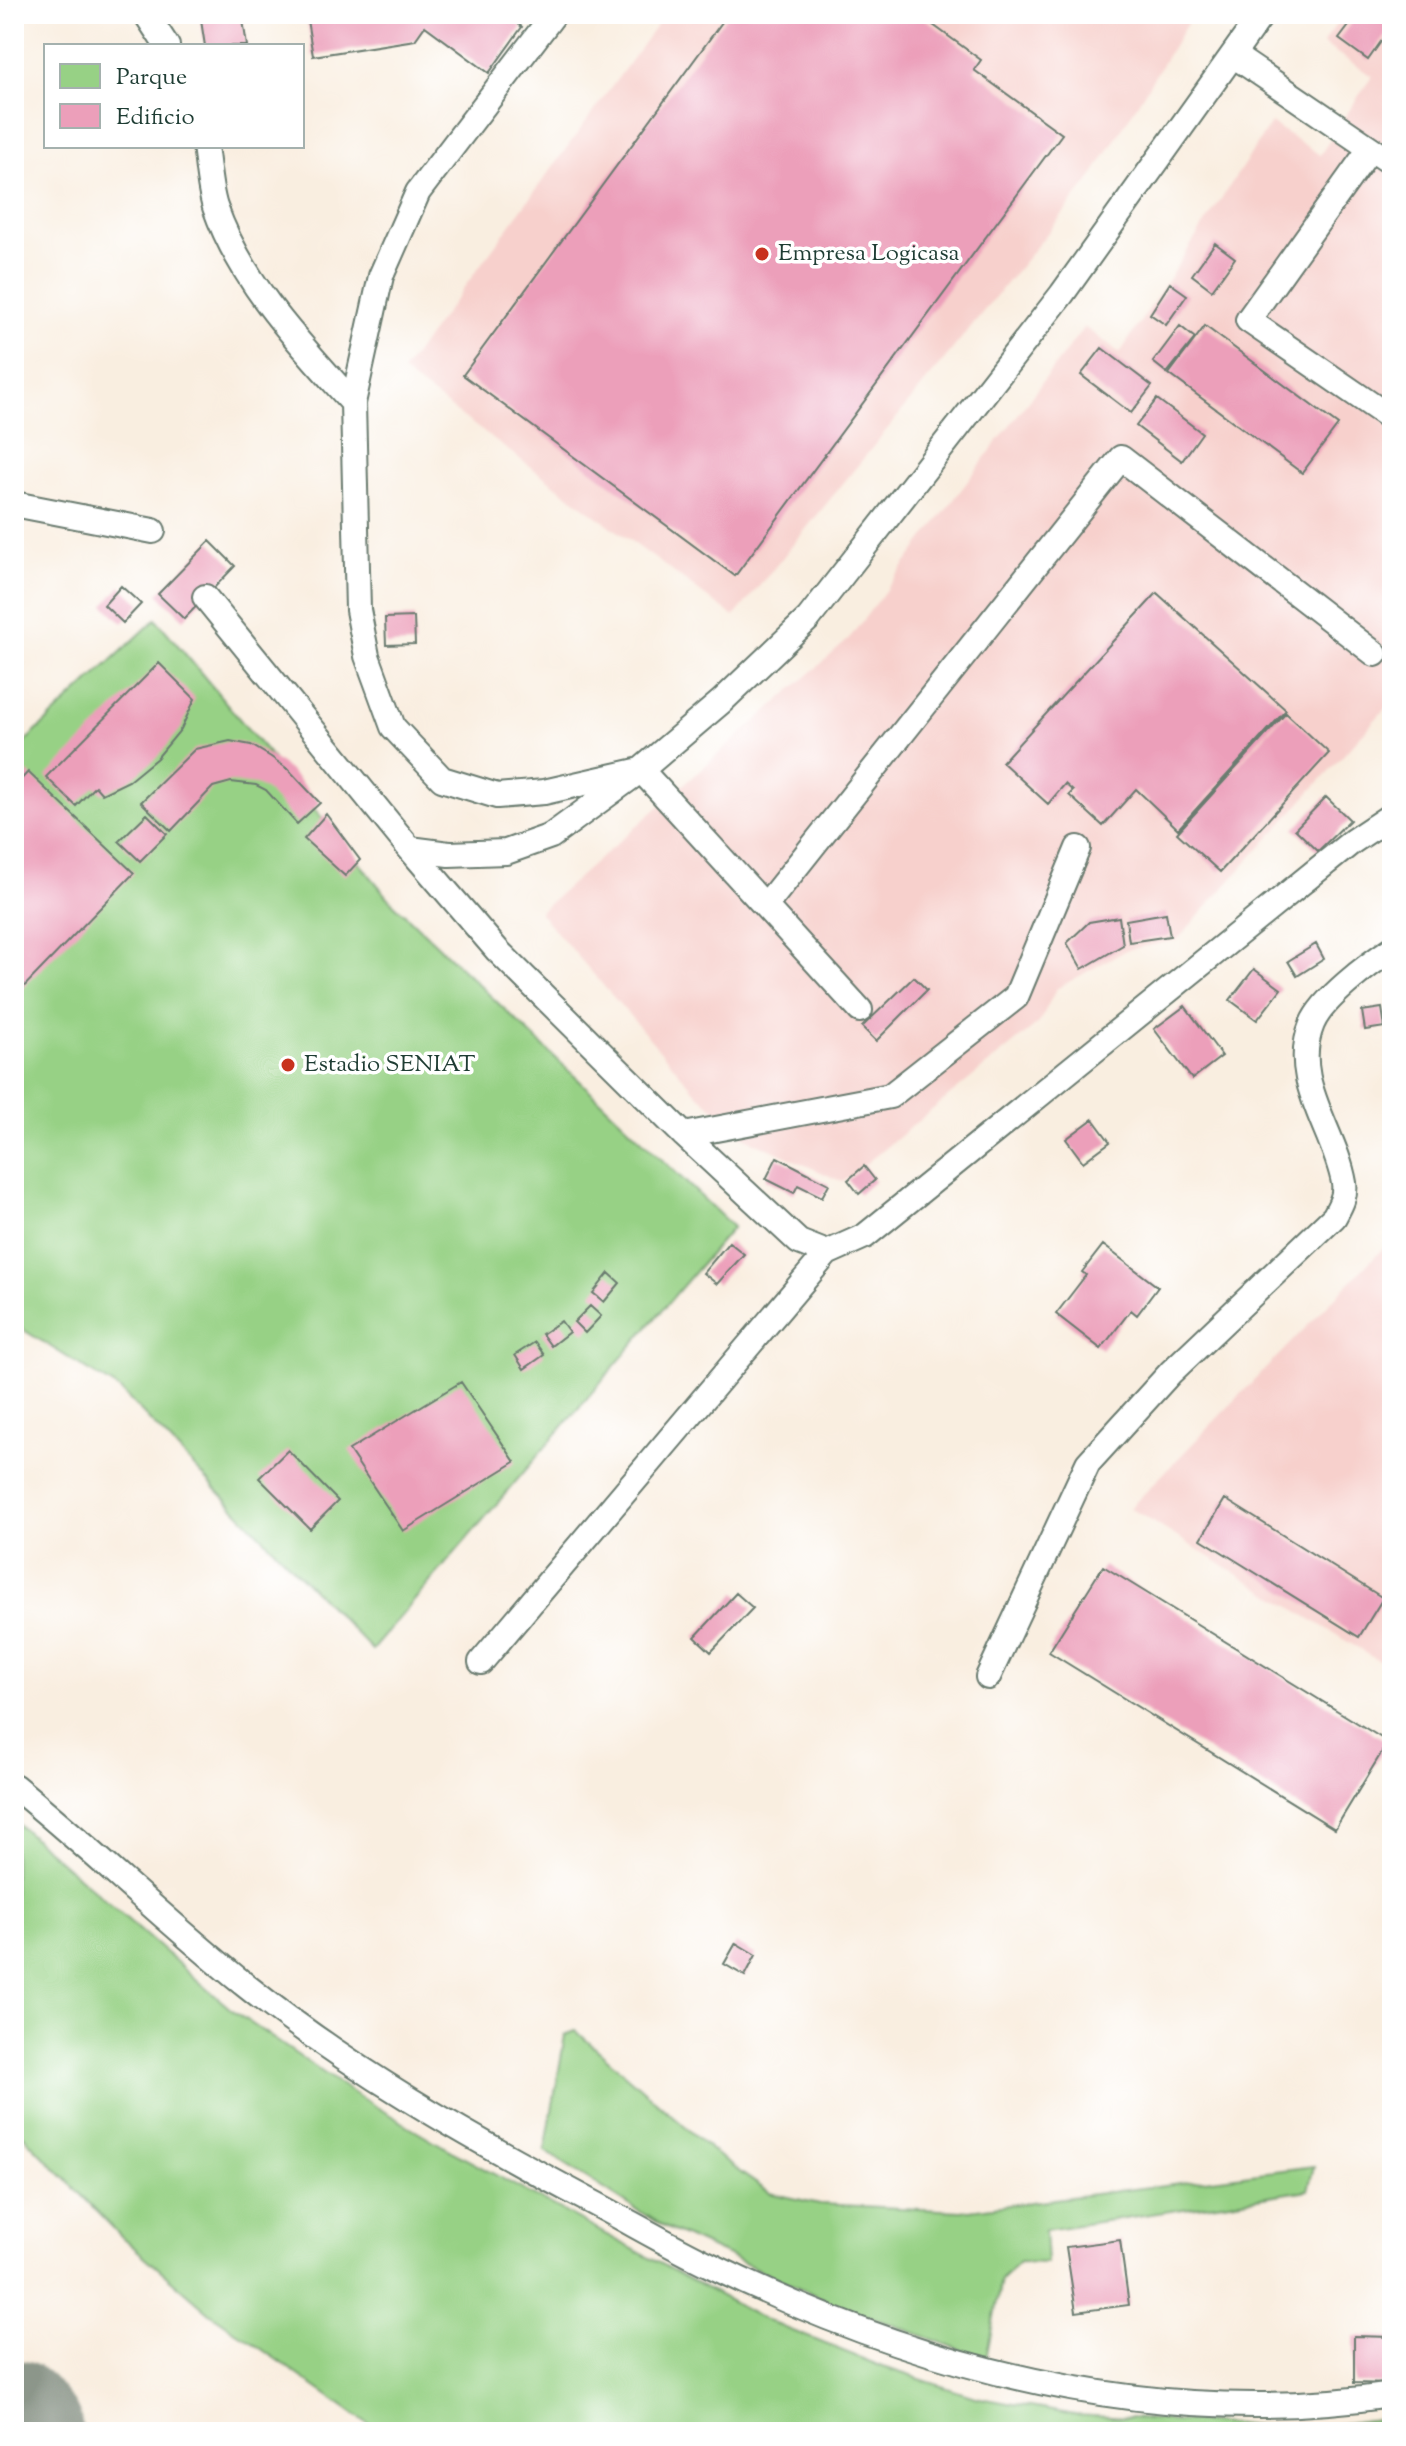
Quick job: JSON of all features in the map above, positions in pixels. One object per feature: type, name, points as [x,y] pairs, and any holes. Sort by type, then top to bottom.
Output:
[{"type":"lane","points":[[146,14],[166,44]]},
{"type":"lane","points":[[554,14],[418,192],[381,276],[353,403],[358,610],[367,656],[393,727],[442,779],[497,796],[544,792],[641,770]]},
{"type":"lane","points":[[410,849],[449,854],[506,852],[551,836],[641,770],[722,701],[808,619],[1062,294],[1262,14]]},
{"type":"lane","points":[[1233,55],[1392,163]]},
{"type":"lane","points":[[205,148],[214,205],[242,268],[291,334],[353,403]]},
{"type":"lane","points":[[1370,149],[1248,320],[1392,419]]},
{"type":"lane","points":[[766,905],[1121,458],[1375,654]]},
{"type":"lane","points":[[14,504],[153,531]]},
{"type":"lane","points":[[205,597],[410,849],[497,950],[684,1135],[799,1242],[827,1253]]},
{"type":"lane","points":[[641,770],[860,1010]]},
{"type":"lane","points":[[481,1662],[827,1253],[865,1236],[1353,841],[1392,815]]},
{"type":"lane","points":[[684,1135],[890,1096],[1016,997],[1078,848]]},
{"type":"lane","points":[[988,1677],[1088,1463],[1171,1372],[1334,1217],[1343,1202],[1345,1185],[1313,1102],[1306,1054],[1312,1024],[1324,1005],[1392,949]]},
{"type":"lane","points":[[14,1786],[246,1986],[364,2071],[552,2181],[712,2266],[902,2345],[992,2374],[1085,2393],[1274,2404],[1334,2404],[1392,2395]]},
{"type":"shaded area","name":"Empresa Logicasa","points":[[665,14],[1193,14],[1089,182],[734,617],[402,372]]},
{"type":"shaded area","points":[[1343,14],[1392,14],[1392,701],[1177,940],[1126,950],[1056,989],[1039,1023],[843,1182],[746,1138],[698,1094],[539,912],[848,640],[1084,327],[1120,353],[1271,123],[1320,155],[1372,76],[1323,44]]},
{"type":"shaded area","points":[[1392,1239],[1392,1669],[1130,1508]]},
{"type":"green space","name":"Estadio SENIAT","points":[[156,619],[392,902],[733,1227],[372,1650],[120,1390],[14,1324],[14,752]]},
{"type":"green space","points":[[14,1821],[233,2011],[353,2093],[453,2152],[763,2319],[883,2367],[975,2397],[1075,2415],[1313,2428],[1392,2417],[1392,2432],[380,2432],[210,2313],[122,2237],[14,2126]]},
{"type":"green space","points":[[576,2031],[724,2161],[770,2193],[820,2204],[961,2211],[1314,2166],[1308,2190],[1045,2230],[1047,2263],[1019,2262],[1001,2280],[986,2359],[833,2303],[664,2227],[545,2151],[565,2035]]},
{"type":"building","points":[[200,14],[242,14],[247,44],[205,44]]},
{"type":"building","points":[[306,14],[505,14],[522,27],[489,73],[425,26],[415,40],[313,56]]},
{"type":"building","name":"Empresa Logicasa","points":[[728,14],[918,14],[981,60],[974,70],[1062,134],[735,576],[463,375]]},
{"type":"building","points":[[1358,14],[1392,14],[1392,26],[1368,60],[1339,39]]},
{"type":"building","points":[[1215,243],[1235,258],[1212,290],[1192,275]]},
{"type":"building","points":[[1170,283],[1187,295],[1166,325],[1150,314]]},
{"type":"building","points":[[1180,326],[1195,338],[1167,373],[1153,362]]},
{"type":"building","points":[[1205,326],[1338,425],[1302,473],[1169,374]]},
{"type":"building","points":[[1102,348],[1152,386],[1131,413],[1081,375]]},
{"type":"building","points":[[1157,399],[1202,433],[1182,461],[1136,426]]},
{"type":"building","points":[[210,541],[235,566],[184,619],[158,594]]},
{"type":"building","points":[[121,586],[141,604],[123,623],[104,605]]},
{"type":"building","points":[[1157,593],[1286,710],[1178,829],[1136,789],[1103,826],[1069,795],[1073,791],[1065,784],[1048,804],[1002,762]]},
{"type":"building","points":[[414,617],[415,644],[386,645],[385,618]]},
{"type":"building","points":[[159,663],[195,699],[181,729],[157,758],[129,781],[102,794],[95,786],[76,806],[46,777]]},
{"type":"building","points":[[1286,713],[1329,753],[1220,872],[1177,833]]},
{"type":"building","points":[[230,741],[251,745],[271,757],[289,770],[320,803],[297,824],[266,790],[256,785],[231,782],[213,787],[171,831],[141,802],[195,749]]},
{"type":"building","points":[[28,772],[134,873],[14,997],[14,787]]},
{"type":"building","points":[[1326,797],[1350,820],[1318,851],[1295,829]]},
{"type":"building","points":[[147,814],[167,834],[140,861],[119,841]]},
{"type":"building","points":[[326,814],[360,860],[345,876],[304,839]]},
{"type":"building","points":[[1166,913],[1170,936],[1129,942],[1126,920]]},
{"type":"building","points":[[1119,917],[1123,945],[1082,969],[1067,943],[1089,922]]},
{"type":"building","points":[[1316,944],[1324,959],[1297,976],[1288,961]]},
{"type":"building","points":[[1254,969],[1281,989],[1257,1020],[1230,1000]]},
{"type":"building","points":[[914,977],[927,990],[876,1041],[862,1027]]},
{"type":"building","points":[[1185,1006],[1222,1056],[1192,1079],[1154,1029]]},
{"type":"building","points":[[1382,1008],[1385,1027],[1365,1030],[1362,1011]]},
{"type":"building","points":[[1093,1119],[1110,1142],[1083,1162],[1066,1139]]},
{"type":"building","points":[[777,1157],[829,1184],[822,1197],[798,1185],[794,1193],[766,1179]]},
{"type":"building","points":[[864,1166],[875,1180],[859,1194],[848,1180]]},
{"type":"building","points":[[729,1242],[744,1254],[717,1284],[703,1273]]},
{"type":"building","points":[[1103,1245],[1158,1287],[1137,1315],[1131,1310],[1101,1349],[1056,1314],[1086,1275],[1082,1272]]},
{"type":"building","points":[[609,1273],[620,1283],[604,1302],[593,1293]]},
{"type":"building","points":[[590,1306],[601,1316],[585,1333],[574,1322]]},
{"type":"building","points":[[561,1321],[569,1332],[551,1346],[542,1334]]},
{"type":"building","points":[[535,1342],[544,1355],[524,1369],[515,1355]]},
{"type":"building","points":[[461,1382],[515,1462],[403,1531],[349,1450]]},
{"type":"building","points":[[288,1450],[338,1501],[310,1529],[259,1478]]},
{"type":"building","points":[[1225,1499],[1383,1598],[1359,1637],[1201,1539]]},
{"type":"building","points":[[1103,1566],[1388,1742],[1335,1829],[1049,1652]]},
{"type":"building","points":[[736,1593],[753,1608],[711,1652],[695,1637]]},
{"type":"building","points":[[736,1943],[756,1955],[745,1976],[724,1964]]},
{"type":"building","points":[[1120,2240],[1129,2305],[1076,2312],[1066,2247]]},
{"type":"building","points":[[1354,2336],[1392,2337],[1392,2384],[1354,2383]]},
{"type":"taxiway","points":[[14,2415],[28,2432]]},
{"type":"place","name":"Empresa Logicasa","points":[[762,254]]},
{"type":"place","name":"Estadio SENIAT","points":[[288,1065]]}]
